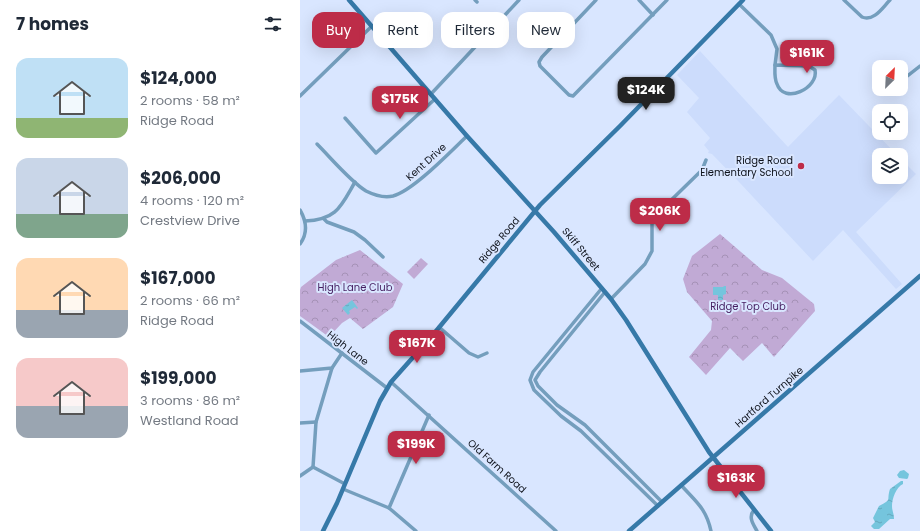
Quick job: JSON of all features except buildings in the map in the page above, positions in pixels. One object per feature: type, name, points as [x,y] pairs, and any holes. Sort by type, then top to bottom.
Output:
[{"type":"main road","name":"Skiff Street","points":[[349,0],[604,290],[714,458],[770,531]]},
{"type":"main road","name":"Ridge Road","points":[[322,531],[344,486],[376,410],[387,388],[535,211],[743,0]]},
{"type":"main road","name":"Hartford Turnpike","points":[[629,531],[920,276]]},
{"type":"street","points":[[431,94],[519,0]]},
{"type":"street","points":[[596,0],[542,56],[539,62],[540,66],[569,95],[573,96],[667,0]]},
{"type":"street","points":[[639,0],[653,14]]},
{"type":"street","points":[[844,0],[866,18],[874,16],[890,0]]},
{"type":"street","points":[[739,4],[768,31],[771,36],[776,48],[775,65],[776,83],[780,90],[787,94],[796,93],[802,90],[813,80],[815,76],[815,70],[810,66],[775,65]]},
{"type":"street","points":[[300,96],[372,26]]},
{"type":"street","points":[[908,76],[919,68]]},
{"type":"street","points":[[345,118],[376,153],[435,98]]},
{"type":"street","name":"Kent Drive","points":[[317,144],[355,182],[373,194],[380,196],[395,195],[410,187],[467,136]]},
{"type":"street","points":[[611,299],[645,264],[652,251],[652,222],[662,209],[702,170],[706,160]]},
{"type":"street","points":[[305,221],[324,219],[335,213],[355,182]]},
{"type":"street","points":[[300,210],[305,221],[305,234],[300,244]]},
{"type":"street","points":[[324,219],[327,222],[354,232],[383,257]]},
{"type":"street","points":[[604,290],[533,372],[530,380],[534,390],[551,407],[577,426],[658,506]]},
{"type":"street","points":[[535,382],[540,372],[604,290]]},
{"type":"street","name":"High Lane","points":[[300,321],[387,388]]},
{"type":"street","points":[[439,327],[468,354],[478,357],[487,353]]},
{"type":"street","points":[[563,336],[566,339]]},
{"type":"street","points":[[313,467],[316,422],[332,368],[342,353]]},
{"type":"street","points":[[300,371],[332,368]]},
{"type":"street","name":"Old Farm Road","points":[[392,382],[556,531]]},
{"type":"street","points":[[531,383],[535,382]]},
{"type":"street","points":[[535,382],[557,405],[581,422],[597,437],[662,502]]},
{"type":"street","points":[[389,508],[429,415]]},
{"type":"street","points":[[300,423],[316,422]]},
{"type":"street","points":[[577,426],[581,422]]},
{"type":"street","points":[[593,442],[597,437]]},
{"type":"street","points":[[313,467],[344,486],[389,508],[416,531]]},
{"type":"street","points":[[300,476],[313,467]]},
{"type":"street","points":[[681,485],[706,515],[711,531]]},
{"type":"street","points":[[754,510],[751,514],[751,519],[757,531]]},
{"type":"shaded area","name":"Ridge Road Elementary School","points":[[700,51],[788,147],[839,95],[872,129],[872,140],[882,140],[890,148],[872,148],[872,184],[906,184],[856,232],[902,284],[896,289],[843,230],[813,261],[712,154],[708,153],[709,151],[704,145],[710,138],[687,112],[699,98],[677,75]]},
{"type":"shaded area","name":"Ridge Road Elementary School","points":[[908,166],[916,174],[908,182]]},
{"type":"green space","name":"Ridge Top Club","points":[[720,234],[762,270],[782,278],[814,304],[815,311],[774,357],[762,343],[743,361],[730,348],[706,375],[689,357],[711,330],[712,321],[687,292],[683,279],[692,256]]},
{"type":"green space","name":"High Lane Club","points":[[360,250],[403,284],[393,307],[363,329],[350,318],[342,323],[329,337],[300,316],[301,287],[336,260]]},
{"type":"green space","points":[[421,258],[428,264],[414,279],[407,272]]},
{"type":"water","points":[[726,286],[726,294],[723,295],[723,300],[718,300],[718,295],[713,295],[713,287]]},
{"type":"water","points":[[352,300],[358,308],[357,309],[355,307],[349,311],[350,313],[348,315],[342,308]]},
{"type":"water","points":[[904,470],[909,474],[907,479],[899,478],[897,475],[900,471]]},
{"type":"water","points":[[903,481],[903,484],[896,490],[893,500],[892,508],[894,519],[890,519],[879,529],[874,529],[871,526],[875,522],[873,518],[879,506],[888,501],[890,489]]},
{"type":"place","name":"Ridge Road Elementary School","points":[[801,166]]}]
